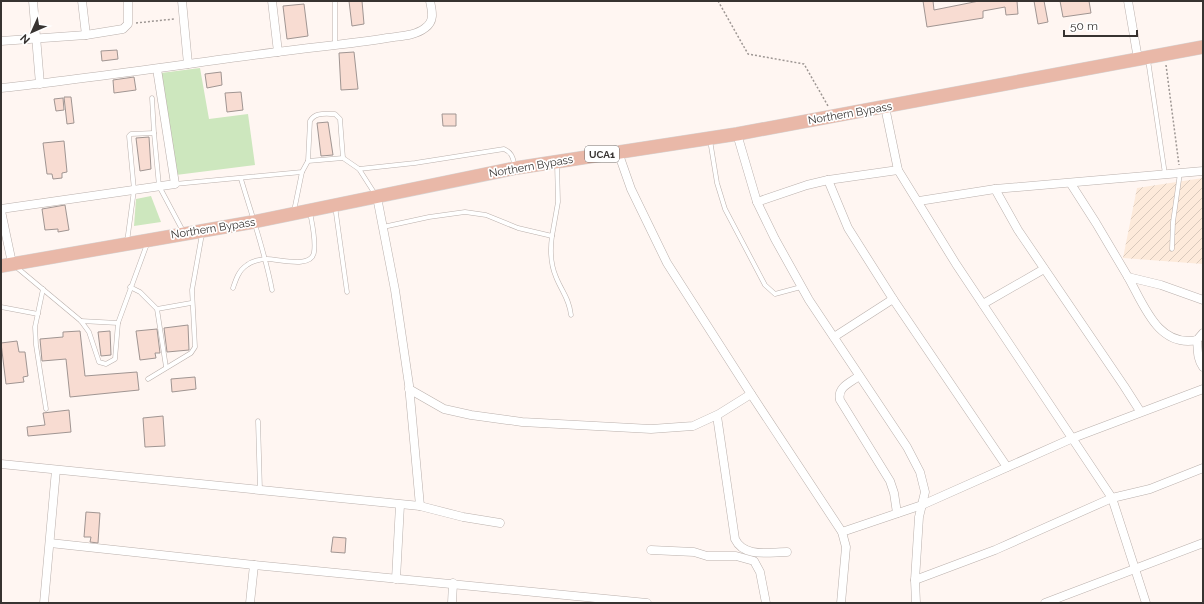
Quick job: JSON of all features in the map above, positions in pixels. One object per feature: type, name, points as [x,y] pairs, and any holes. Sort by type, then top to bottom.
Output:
[{"type":"main road","name":"Northern Bypass","points":[[6,264],[253,222],[516,168],[736,134],[1203,47]]},
{"type":"street","points":[[33,1],[40,84]]},
{"type":"street","points":[[82,1],[86,35]]},
{"type":"street","points":[[1,42],[86,35],[123,29],[128,24],[128,1]]},
{"type":"street","points":[[182,1],[188,64]]},
{"type":"street","points":[[272,1],[278,52]]},
{"type":"street","points":[[1,88],[335,46],[411,34],[424,29],[430,24],[433,15],[430,1]]},
{"type":"street","points":[[1128,1],[1143,58]]},
{"type":"street","points":[[6,264],[1,210],[175,184],[157,69]]},
{"type":"street","points":[[885,107],[898,170],[919,201],[939,238],[1112,498],[1136,568],[1146,603]]},
{"type":"street","points":[[736,134],[757,202],[801,286],[907,447],[920,472],[925,492],[919,517],[915,580],[916,603]]},
{"type":"street","points":[[618,152],[632,189],[667,263],[750,394],[842,532],[846,547],[841,603]]},
{"type":"street","points":[[757,202],[807,185],[828,180],[898,170]]},
{"type":"street","points":[[919,201],[995,190],[1165,174],[1203,172]]},
{"type":"street","points":[[828,180],[848,228],[893,299],[1007,467]]},
{"type":"street","points":[[1070,184],[1096,223],[1154,323],[1161,332],[1169,337],[1186,343],[1197,340],[1203,333]]},
{"type":"street","points":[[995,190],[1018,230],[1140,412]]},
{"type":"street","points":[[377,197],[409,389],[420,506]]},
{"type":"street","points":[[983,304],[1044,269]]},
{"type":"street","points":[[1128,277],[1161,285],[1203,300]]},
{"type":"street","points":[[834,337],[893,299]]},
{"type":"street","points":[[1197,340],[1197,353],[1203,367]]},
{"type":"street","points":[[859,376],[840,390],[838,394],[840,400],[890,481],[894,493],[897,513]]},
{"type":"street","points":[[842,532],[922,505],[1073,438],[1203,388]]},
{"type":"street","points":[[409,389],[444,409],[522,422],[651,429],[693,426],[717,416],[750,394]]},
{"type":"street","points":[[717,416],[734,539],[738,547],[754,552],[787,552]]},
{"type":"street","points":[[1,464],[420,506],[463,517],[500,523]]},
{"type":"street","points":[[915,580],[995,550],[1112,498],[1150,489],[1203,468]]},
{"type":"street","points":[[44,603],[56,470]]},
{"type":"street","points":[[396,579],[400,505]]},
{"type":"street","points":[[50,543],[254,565],[453,583],[647,603]]},
{"type":"street","points":[[1045,603],[1203,543]]},
{"type":"street","points":[[651,550],[694,552],[707,556],[736,556],[754,561],[760,572],[766,603]]},
{"type":"street","points":[[250,603],[254,565]]},
{"type":"street","points":[[452,603],[453,583]]},
{"type":"lane","points":[[335,1],[335,46]]},
{"type":"lane","points":[[1143,58],[1165,174]]},
{"type":"lane","points":[[152,98],[160,186],[184,233]]},
{"type":"lane","points":[[293,214],[302,172],[308,161],[310,121],[316,115],[335,114],[340,119],[343,158]]},
{"type":"lane","points":[[127,244],[134,190],[129,136],[131,134],[154,132]]},
{"type":"lane","points":[[710,138],[717,183],[725,209],[765,285],[775,294],[801,286]]},
{"type":"lane","points":[[359,169],[415,163],[504,149],[510,151],[516,168]]},
{"type":"lane","points":[[308,161],[343,158],[359,169],[377,197]]},
{"type":"lane","points":[[557,161],[558,202],[550,255],[556,277],[565,292],[571,315]]},
{"type":"lane","points":[[175,184],[241,179],[302,172]]},
{"type":"lane","points":[[1172,249],[1173,222],[1180,173]]},
{"type":"lane","points":[[241,179],[253,222],[266,259],[272,290]]},
{"type":"lane","points":[[335,206],[347,292]]},
{"type":"lane","points":[[233,288],[239,273],[246,265],[254,261],[266,259],[298,262],[311,258],[314,253],[314,242],[310,210]]},
{"type":"lane","points":[[383,227],[429,217],[465,212],[486,215],[518,228],[552,236]]},
{"type":"lane","points":[[148,379],[191,353],[195,346],[191,303],[203,230]]},
{"type":"lane","points":[[6,264],[43,289],[81,321],[89,332],[99,362],[106,364],[115,359],[118,323],[148,240]]},
{"type":"lane","points":[[130,287],[140,292],[157,309],[166,367]]},
{"type":"lane","points":[[43,289],[35,327],[36,345],[46,409]]},
{"type":"lane","points":[[157,309],[191,303]]},
{"type":"lane","points":[[1,307],[38,314]]},
{"type":"lane","points":[[81,321],[118,323]]},
{"type":"lane","points":[[258,421],[260,491]]},
{"type":"path","points":[[718,1],[748,54],[804,64],[834,116]]},
{"type":"path","points":[[128,24],[184,18]]},
{"type":"path","points":[[1165,55],[1180,173]]},
{"type":"shaded area","points":[[1203,178],[1203,264],[1123,258],[1137,188]]},
{"type":"green space","points":[[200,68],[209,119],[248,114],[255,165],[176,175],[161,73]]},
{"type":"green space","points":[[151,196],[161,222],[134,226],[136,199]]},
{"type":"building","points":[[349,1],[362,1],[364,24],[352,26]]},
{"type":"building","points":[[923,1],[933,1],[934,10],[979,1],[1017,1],[1018,14],[1006,15],[1005,7],[983,11],[983,18],[927,27]]},
{"type":"building","points":[[1034,1],[1044,1],[1048,22],[1038,24]]},
{"type":"building","points":[[1060,1],[1089,1],[1091,13],[1063,17]]},
{"type":"building","points":[[304,4],[308,36],[287,39],[283,6]]},
{"type":"building","points":[[117,50],[118,59],[102,61],[101,51]]},
{"type":"building","points":[[354,52],[358,89],[341,90],[339,53]]},
{"type":"building","points":[[221,72],[222,85],[207,88],[205,74]]},
{"type":"building","points":[[134,77],[136,90],[114,93],[113,80]]},
{"type":"building","points":[[241,92],[243,110],[227,112],[225,93]]},
{"type":"building","points":[[64,97],[71,97],[74,123],[67,124]]},
{"type":"building","points":[[63,98],[64,110],[56,111],[54,99]]},
{"type":"building","points":[[442,114],[456,114],[456,126],[443,126]]},
{"type":"building","points":[[328,122],[333,155],[321,156],[317,123]]},
{"type":"building","points":[[149,137],[151,169],[140,171],[136,138]]},
{"type":"building","points":[[64,141],[67,172],[62,173],[62,178],[53,179],[52,174],[47,174],[43,143]]},
{"type":"building","points":[[65,205],[69,230],[58,232],[58,229],[45,230],[42,209]]},
{"type":"building","points":[[188,325],[189,350],[167,352],[164,328]]},
{"type":"building","points":[[157,329],[160,353],[155,353],[156,358],[140,360],[136,331]]},
{"type":"building","points":[[80,331],[85,376],[137,372],[139,390],[70,397],[66,359],[42,361],[40,339],[63,337],[63,332]]},
{"type":"building","points":[[110,331],[111,355],[101,356],[98,332]]},
{"type":"building","points":[[17,341],[19,352],[25,352],[28,376],[23,377],[24,382],[6,384],[1,343]]},
{"type":"building","points":[[195,377],[196,389],[172,392],[171,379]]},
{"type":"building","points":[[69,410],[71,432],[28,436],[27,427],[45,425],[43,413]]},
{"type":"building","points":[[163,416],[165,446],[145,447],[143,418]]},
{"type":"building","points":[[86,512],[100,513],[98,543],[90,542],[91,537],[84,537]]},
{"type":"building","points":[[333,537],[346,538],[345,553],[331,552]]}]
